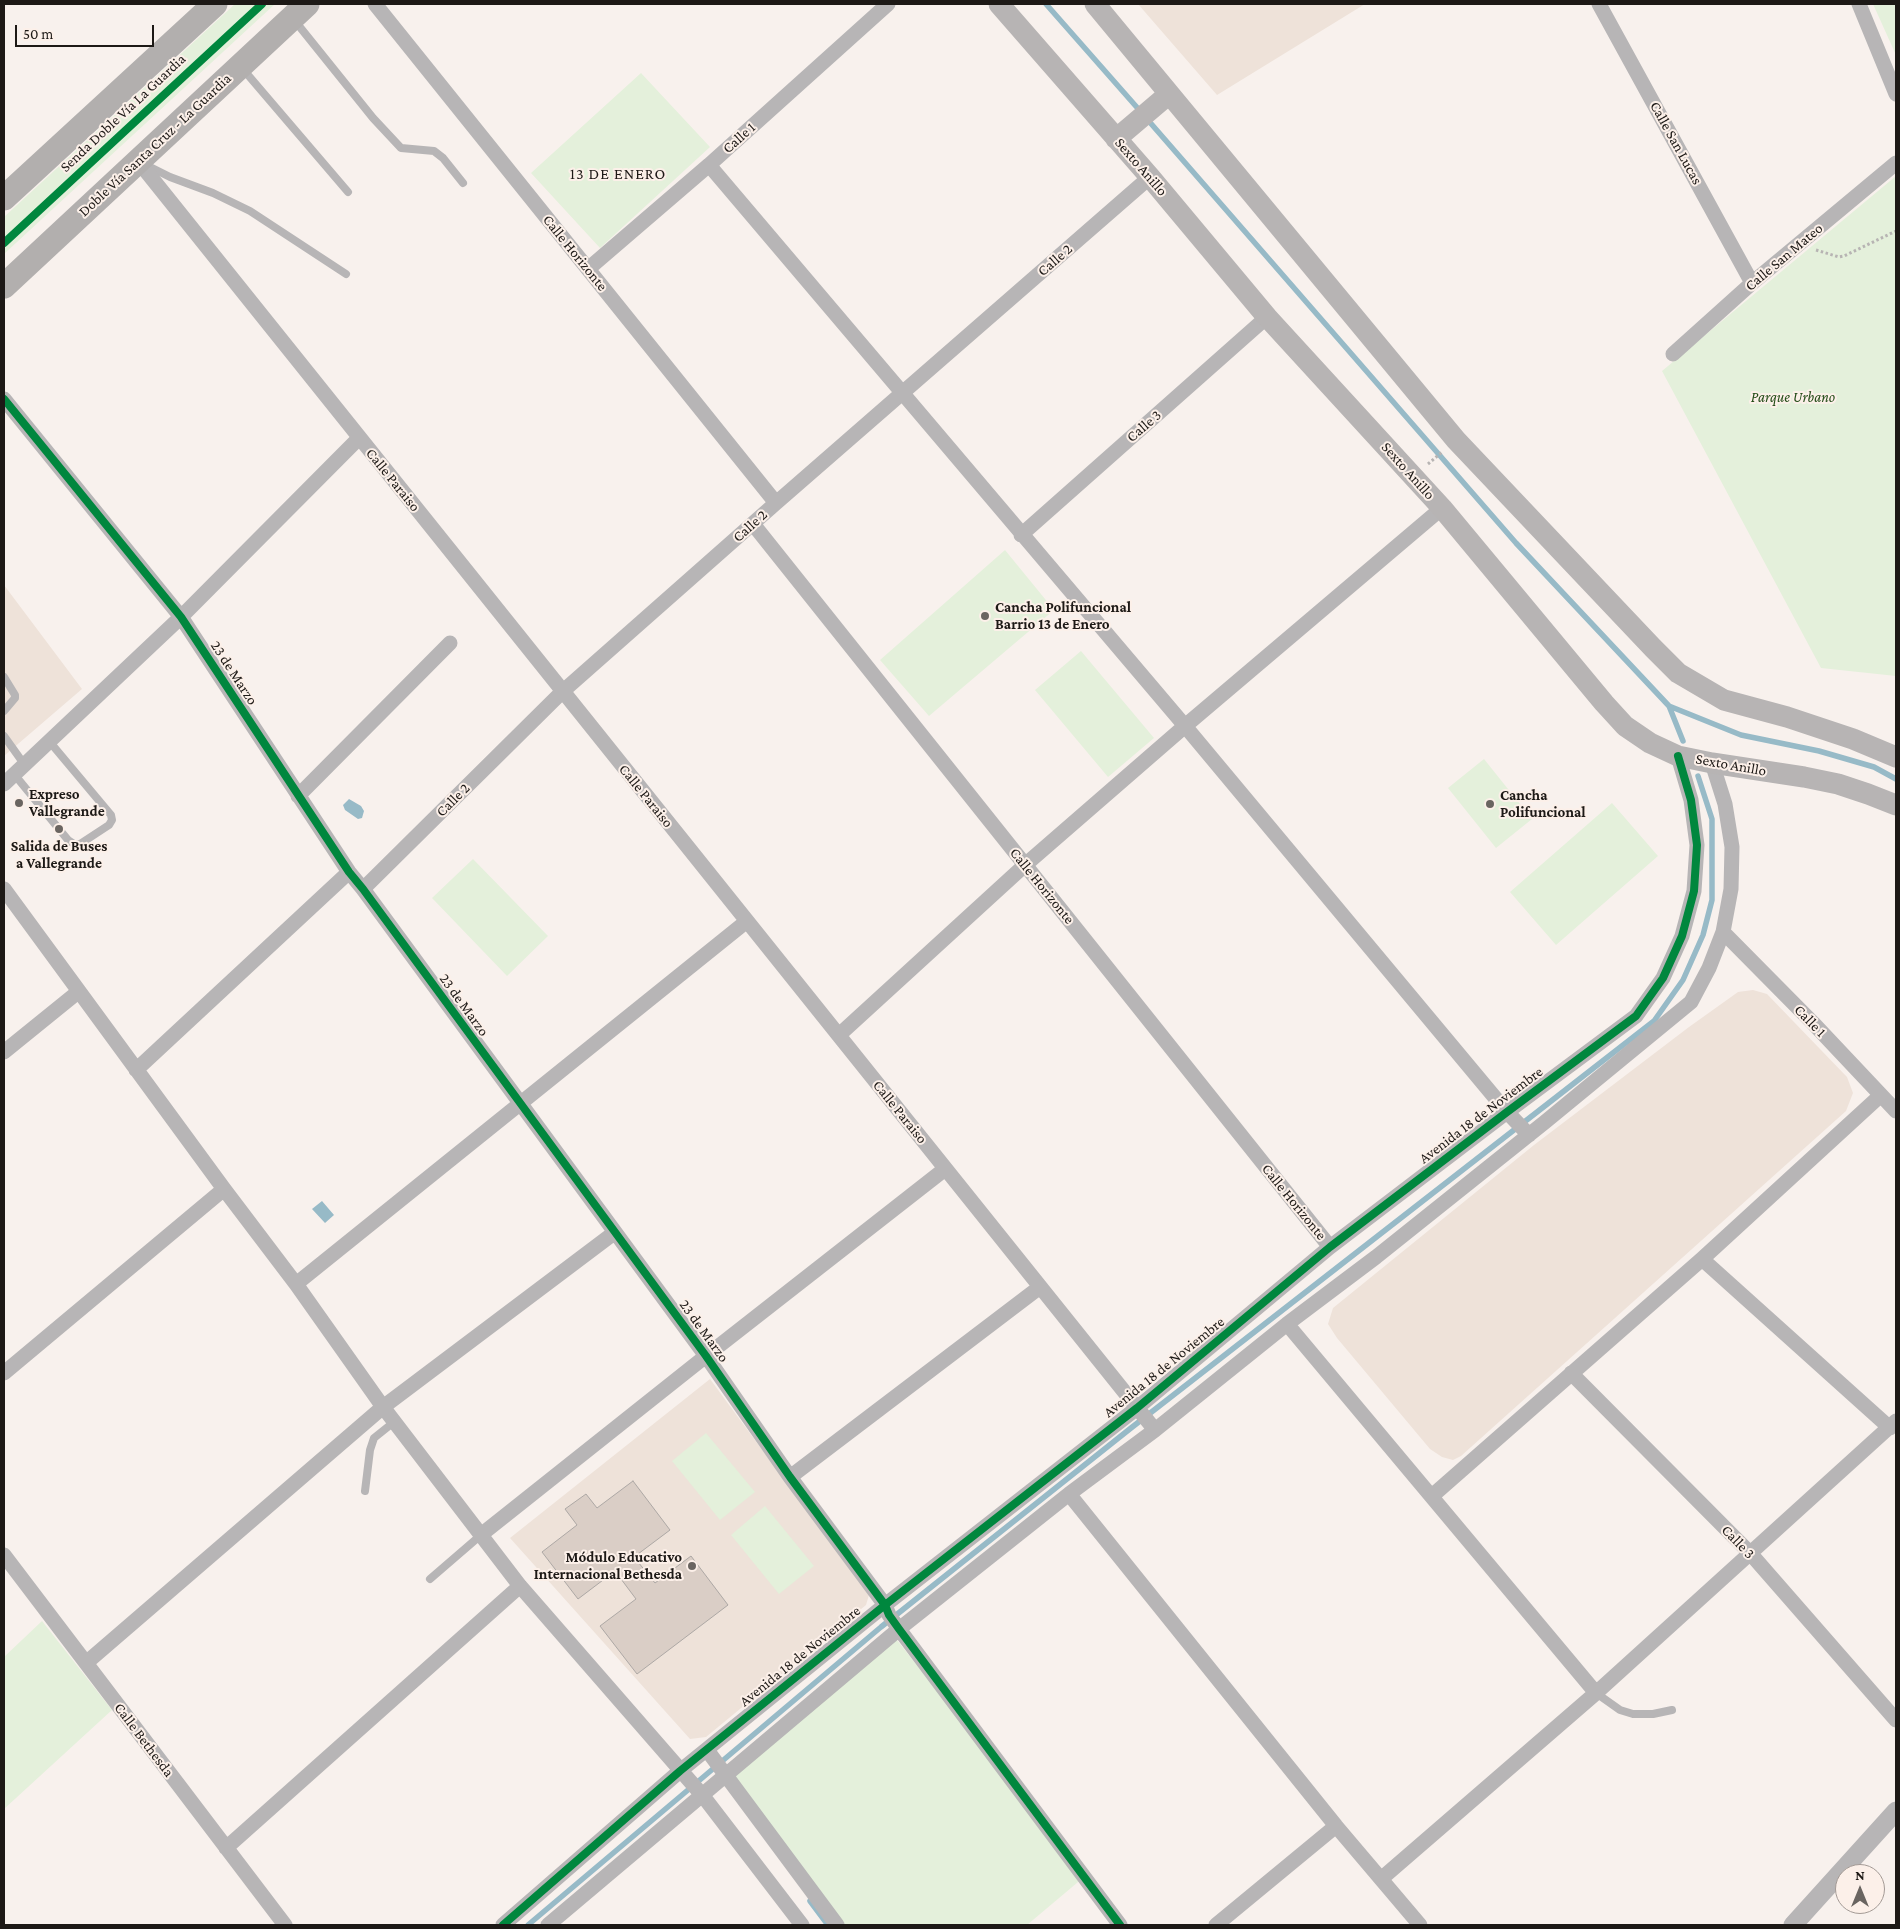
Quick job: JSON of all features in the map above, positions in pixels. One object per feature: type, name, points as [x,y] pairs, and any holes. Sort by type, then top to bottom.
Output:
[{"type":"highway","points":[[4,198],[216,4]]},
{"type":"highway","name":"Doble Vía Santa Cruz - La Guardia","points":[[4,286],[300,10]]},
{"type":"main road","name":"Sexto Anillo","points":[[999,4],[1150,177],[1267,317],[1442,508],[1625,726],[1650,743],[1678,756],[1838,784],[1896,806]]},
{"type":"main road","points":[[1096,4],[1163,99],[1456,440],[1678,673],[1724,700],[1787,717],[1853,739],[1896,757]]},
{"type":"main road","points":[[1116,139],[1163,99]]},
{"type":"street","name":"Calle Horizonte","points":[[375,4],[776,503]]},
{"type":"street","name":"Calle 1","points":[[588,269],[709,165],[888,4]]},
{"type":"street","name":"Calle San Lucas","points":[[1599,4],[1752,283]]},
{"type":"street","points":[[1860,4],[1896,94]]},
{"type":"street","name":"Calle Paraiso","points":[[138,161],[1146,1419]]},
{"type":"street","name":"Calle San Mateo","points":[[1673,354],[1752,283],[1896,163]]},
{"type":"street","points":[[709,165],[1185,726],[1518,1123]]},
{"type":"street","name":"Calle 2","points":[[363,889],[562,692],[1150,177]]},
{"type":"street","name":"Calle 3","points":[[1021,535],[1267,317]]},
{"type":"street","name":"23 de Marzo","points":[[4,399],[181,617],[348,872],[363,889],[706,1356],[790,1477],[892,1618],[1120,1925]]},
{"type":"street","points":[[14,774],[181,617],[360,438]]},
{"type":"street","points":[[839,1035],[1185,726],[1442,508]]},
{"type":"street","name":"Calle Horizonte","points":[[753,524],[1330,1248]]},
{"type":"street","points":[[298,796],[450,643]]},
{"type":"street","name":"Avenida 18 de Noviembre","points":[[548,1925],[724,1775],[892,1618],[1146,1419],[1288,1324],[1376,1257],[1518,1123],[1636,1016],[1663,978],[1682,936],[1694,891],[1697,845],[1692,800],[1678,756]]},
{"type":"street","name":"Avenida 18 de Noviembre","points":[[503,1925],[709,1753],[892,1618],[1069,1494],[1146,1419],[1330,1248],[1518,1123],[1691,1002],[1710,968],[1723,932],[1731,890],[1732,847],[1725,804],[1712,763]]},
{"type":"street","points":[[136,1070],[348,872]]},
{"type":"street","points":[[4,889],[78,992],[296,1284],[382,1407],[482,1534],[520,1586],[683,1774],[703,1793],[802,1925]]},
{"type":"street","points":[[296,1284],[747,921]]},
{"type":"street","name":"Calle 1","points":[[1723,932],[1881,1094],[1896,1112]]},
{"type":"street","points":[[4,1052],[78,992]]},
{"type":"street","points":[[1432,1496],[1702,1259],[1881,1094]]},
{"type":"street","points":[[482,1534],[945,1169]]},
{"type":"street","points":[[4,1373],[224,1189]]},
{"type":"street","points":[[86,1663],[382,1407],[614,1233]]},
{"type":"street","points":[[1381,1879],[1596,1693],[1893,1424],[1702,1259]]},
{"type":"street","points":[[790,1477],[1040,1287]]},
{"type":"street","points":[[1288,1324],[1596,1693]]},
{"type":"street","name":"Calle 3","points":[[1571,1373],[1750,1553],[1896,1720]]},
{"type":"street","points":[[1069,1494],[1336,1826],[1420,1925]]},
{"type":"street","name":"Calle Bethesda","points":[[4,1555],[286,1925]]},
{"type":"street","points":[[226,1848],[520,1586]]},
{"type":"street","points":[[709,1753],[837,1925]]},
{"type":"street","points":[[1793,1925],[1896,1811]]},
{"type":"street","points":[[1216,1925],[1336,1826]]},
{"type":"lane","points":[[300,10],[373,118],[400,148],[434,151],[443,158],[463,183]]},
{"type":"lane","points":[[240,66],[348,192]]},
{"type":"lane","points":[[138,161],[170,177],[213,193],[250,211],[346,274]]},
{"type":"lane","points":[[4,677],[15,695],[15,698],[4,711]]},
{"type":"lane","points":[[4,736],[14,774],[68,840],[74,844],[80,844],[109,825],[112,820],[111,815],[49,741]]},
{"type":"lane","points":[[365,1491],[370,1450],[374,1438],[394,1422]]},
{"type":"lane","points":[[430,1579],[482,1534]]},
{"type":"lane","points":[[1596,1693],[1620,1710],[1633,1714],[1653,1714],[1672,1710]]},
{"type":"path","points":[[1799,244],[1838,257],[1850,254],[1896,231]]},
{"type":"path","points":[[1429,464],[1443,452]]},
{"type":"shaded area","points":[[1138,4],[1365,4],[1217,95]]},
{"type":"shaded area","points":[[4,585],[82,689],[4,756]]},
{"type":"shaded area","points":[[1753,990],[1767,994],[1847,1077],[1853,1093],[1846,1111],[1461,1456],[1453,1460],[1442,1457],[1430,1449],[1337,1338],[1328,1324],[1333,1308],[1534,1145],[1689,1027],[1738,992]]},
{"type":"shaded area","name":"Módulo Educativo Internacional Bethesda","points":[[710,1379],[869,1595],[866,1605],[706,1737],[690,1739],[510,1538]]},
{"type":"green space","points":[[235,4],[275,4],[4,254],[4,217]]},
{"type":"green space","points":[[1873,4],[1896,4],[1896,55]]},
{"type":"green space","points":[[641,73],[710,147],[600,248],[531,173]]},
{"type":"green space","name":"Parque Urbano","points":[[1896,176],[1896,676],[1821,668],[1662,371]]},
{"type":"green space","points":[[1005,550],[1054,610],[929,716],[880,660]]},
{"type":"green space","points":[[1081,651],[1154,738],[1108,777],[1035,690]]},
{"type":"green space","name":"Cancha Polifuncional","points":[[1484,759],[1532,819],[1496,848],[1448,788]]},
{"type":"green space","points":[[1612,803],[1658,856],[1556,945],[1510,892]]},
{"type":"green space","points":[[473,859],[548,936],[507,976],[432,898]]},
{"type":"green space","points":[[706,1433],[755,1492],[720,1520],[672,1461]]},
{"type":"green space","points":[[765,1506],[814,1566],[779,1594],[731,1535]]},
{"type":"green space","points":[[42,1621],[112,1710],[4,1809],[4,1657]]},
{"type":"green space","points":[[889,1630],[1084,1877],[1027,1925],[839,1925],[732,1774]]},
{"type":"water","points":[[349,799],[361,806],[364,811],[362,818],[358,819],[345,810],[343,805]]},
{"type":"water","points":[[322,1201],[334,1215],[325,1223],[312,1209]]},
{"type":"building","name":"Módulo Educativo Internacional Bethesda","points":[[633,1481],[670,1530],[634,1557],[655,1583],[691,1556],[728,1605],[637,1674],[600,1626],[636,1599],[615,1571],[578,1599],[542,1552],[577,1525],[565,1509],[586,1494],[597,1508]]},
{"type":"waterway","points":[[1046,4],[1141,112]]},
{"type":"waterway","points":[[1147,119],[1516,543],[1669,706],[1741,735],[1819,751],[1874,767],[1896,779]]},
{"type":"waterway","points":[[1669,706],[1683,741]]},
{"type":"waterway","points":[[528,1925],[881,1627],[1131,1428],[1654,1021],[1683,980],[1703,935],[1712,900],[1712,819],[1698,776]]},
{"type":"waterway","points":[[810,1901],[828,1925]]},
{"type":"cycle path","name":"Senda Doble Vía La Guardia","points":[[4,243],[262,4]]},
{"type":"cycle path","points":[[4,399],[181,617],[349,872],[706,1356],[790,1477],[885,1605],[889,1615],[899,1629],[1120,1925]]},
{"type":"cycle path","points":[[503,1925],[680,1771],[885,1605],[1137,1408],[1330,1247],[1636,1016],[1663,978],[1682,936],[1694,891],[1697,845],[1691,800],[1678,756]]},
{"type":"place","name":"Cancha Polifuncional Barrio 13 de Enero","points":[[985,616]]},
{"type":"place","name":"Expreso Vallegrande","points":[[19,803]]},
{"type":"place","name":"Cancha Polifuncional","points":[[1490,804]]},
{"type":"place","name":"Salida de Buses a Vallegrande","points":[[59,829]]},
{"type":"place","name":"Módulo Educativo Internacional Bethesda","points":[[692,1566]]},
{"type":"district","name":"13 DE ENERO","points":[[618,174]]}]
